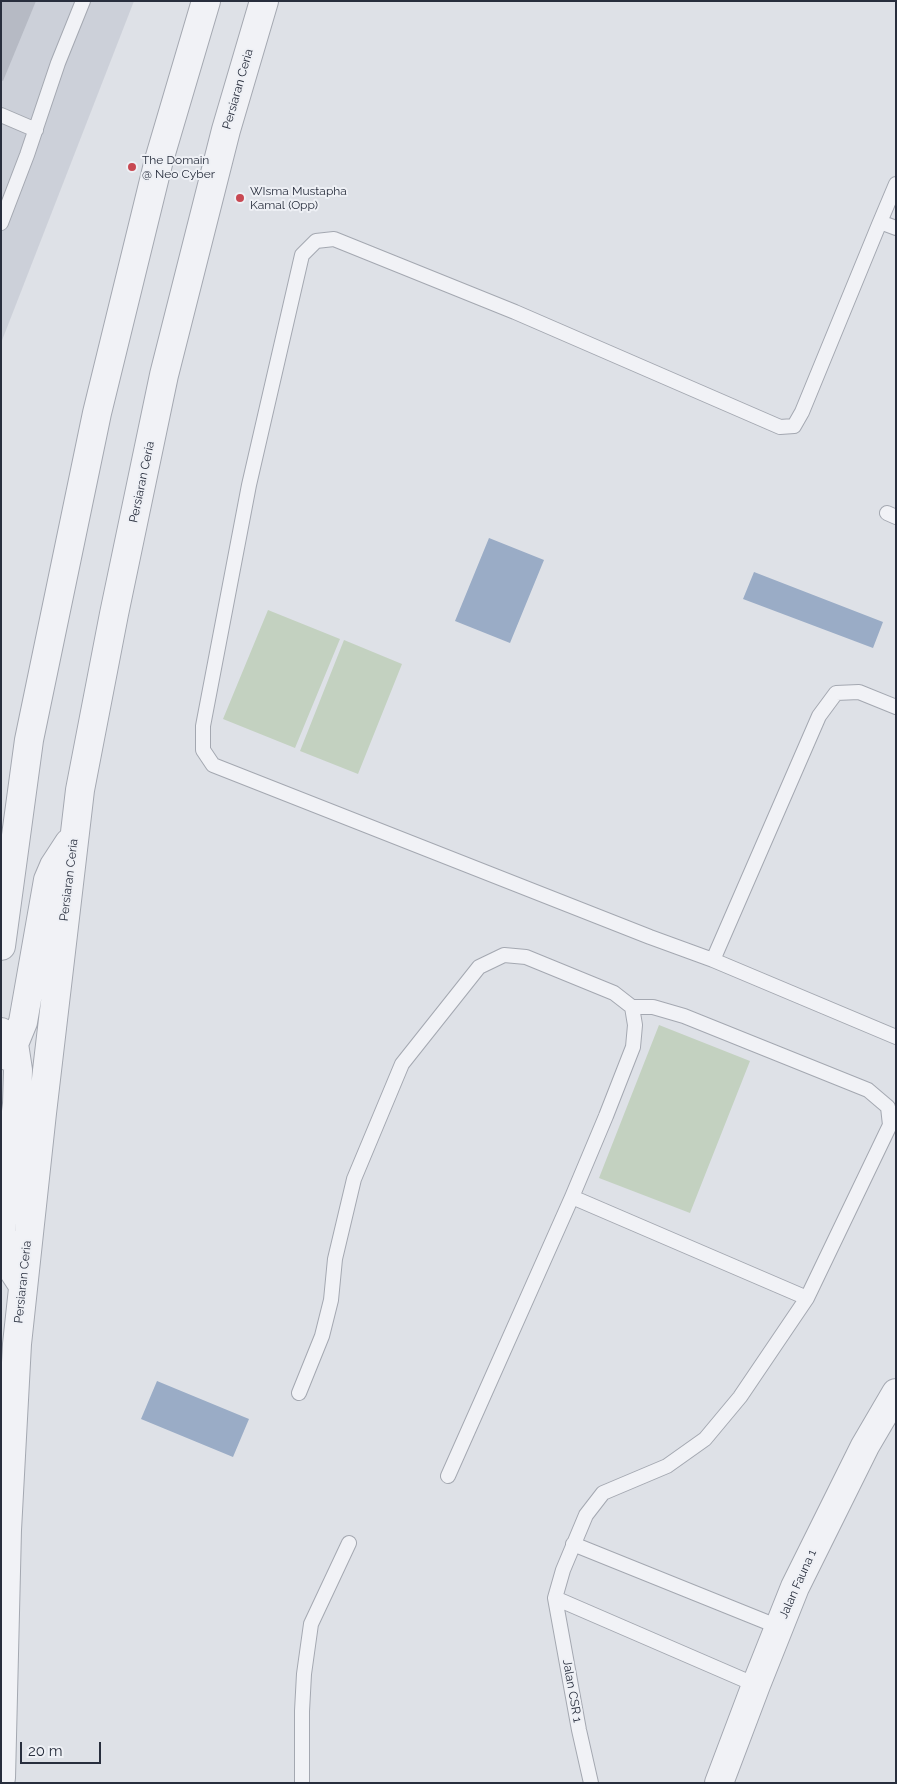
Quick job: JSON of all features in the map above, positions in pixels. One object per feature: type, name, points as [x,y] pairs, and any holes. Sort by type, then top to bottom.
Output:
[{"type":"street","points":[[1,946],[6,873],[29,740],[97,413],[159,160],[206,1]]},
{"type":"street","name":"Persiaran Ceria","points":[[1,1778],[7,1530],[17,1344],[22,1284],[80,790],[93,718],[164,375],[226,130],[264,1]]},
{"type":"street","points":[[22,1284],[5,1258],[2,1246],[1,1230],[17,1104],[18,1070],[6,1046],[23,1022],[48,880],[54,866],[74,836]]},
{"type":"street","name":"Jalan Fauna 1","points":[[720,1783],[778,1627],[795,1587],[865,1446],[896,1393]]},
{"type":"lane","points":[[1,223],[36,130],[58,63],[83,1]]},
{"type":"lane","points":[[1,115],[36,130]]},
{"type":"lane","points":[[896,184],[802,412],[794,426],[780,427],[515,312],[342,243],[334,240],[316,241],[302,255],[252,476],[203,726],[203,750],[213,765],[713,960],[896,1037]]},
{"type":"lane","points":[[880,222],[896,228]]},
{"type":"lane","points":[[713,960],[820,716],[836,693],[859,692],[896,707]]},
{"type":"lane","points":[[299,1393],[322,1336],[331,1300],[335,1259],[354,1180],[402,1064],[479,967],[504,955],[526,957],[614,993],[632,1006],[654,1007],[684,1016],[868,1090],[888,1107],[890,1125],[807,1298],[740,1397],[705,1439],[667,1466],[603,1493],[586,1515],[573,1544],[555,1598],[756,1685]]},
{"type":"lane","points":[[448,1476],[606,1116],[633,1047],[636,1025],[632,1006]]},
{"type":"lane","points":[[572,1197],[807,1298]]},
{"type":"lane","points":[[302,1783],[304,1674],[311,1624],[349,1543]]},
{"type":"lane","points":[[573,1544],[778,1627]]},
{"type":"lane","name":"Jalan CSR 1","points":[[555,1598],[579,1730],[591,1783]]},
{"type":"shaded area","points":[[1,1],[134,1],[1,343]]},
{"type":"green space","points":[[268,610],[340,639],[295,748],[223,719]]},
{"type":"green space","points":[[344,640],[402,664],[358,774],[300,751]]},
{"type":"green space","points":[[659,1025],[750,1061],[690,1213],[599,1178]]},
{"type":"water","points":[[489,538],[544,560],[510,643],[455,621]]},
{"type":"water","points":[[754,572],[883,622],[873,648],[743,599]]},
{"type":"water","points":[[157,1381],[249,1419],[233,1457],[141,1419]]},
{"type":"building","points":[[1,1],[36,1],[3,81],[1,80]]},
{"type":"place","name":"The Domain @ Neo Cyber","points":[[132,167]]},
{"type":"place","name":"WIsma Mustapha Kamal (Opp)","points":[[240,198]]}]
